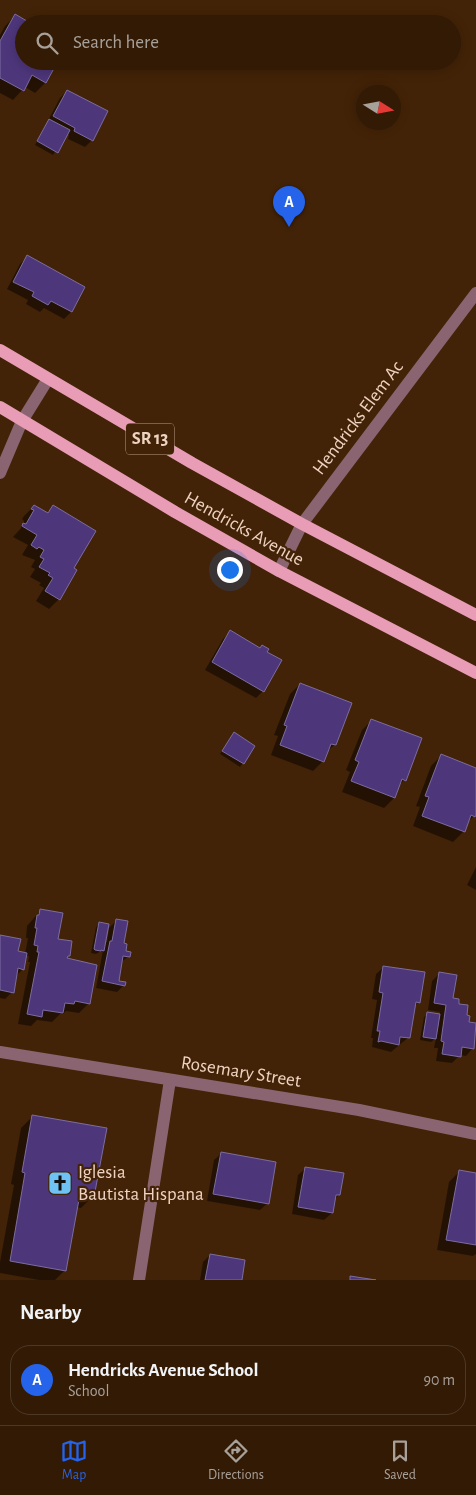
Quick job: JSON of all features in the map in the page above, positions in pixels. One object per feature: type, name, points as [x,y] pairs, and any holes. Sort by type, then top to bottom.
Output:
[{"type":"main road","name":"Hendricks Avenue","points":[[0,350],[192,464],[476,615]]},
{"type":"main road","name":"Hendricks Avenue","points":[[0,407],[175,512],[279,570],[476,673]]},
{"type":"street","name":"Hendricks Elem Ac","points":[[279,570],[302,524],[476,293]]},
{"type":"street","points":[[0,473],[22,421],[48,379]]},
{"type":"street","name":"Rosemary Street","points":[[0,1052],[358,1110],[476,1134]]},
{"type":"street","points":[[138,1280],[170,1080]]},
{"type":"building","points":[[15,14],[17,15],[15,15],[15,70],[53,70],[46,83],[32,75],[24,91],[0,78],[0,41]]},
{"type":"building","points":[[67,90],[108,111],[93,141],[74,131],[75,128],[53,116]]},
{"type":"building","points":[[49,119],[70,130],[58,153],[37,141]]},
{"type":"building","points":[[27,255],[85,287],[72,312],[51,301],[48,305],[32,296],[34,292],[13,282]]},
{"type":"building","points":[[34,505],[48,513],[53,505],[96,531],[74,568],[77,570],[60,600],[45,591],[53,578],[48,575],[50,573],[39,567],[44,559],[40,557],[44,550],[39,547],[37,549],[31,545],[37,535],[22,526],[23,523],[26,524],[34,510],[31,509]]},
{"type":"building","points":[[230,630],[260,648],[262,645],[269,649],[267,652],[282,660],[264,692],[212,662]]},
{"type":"building","points":[[300,683],[352,703],[336,745],[331,744],[324,762],[280,745],[287,726],[284,725]]},
{"type":"building","points":[[371,719],[422,738],[406,781],[402,779],[395,798],[351,781],[359,762],[355,760]]},
{"type":"building","points":[[234,732],[255,746],[244,764],[222,751]]},
{"type":"building","points":[[441,754],[476,768],[476,815],[475,817],[471,815],[465,832],[422,816],[429,797],[425,796]]},
{"type":"building","points":[[40,909],[63,913],[58,939],[72,941],[70,956],[67,958],[97,965],[90,1004],[75,1001],[74,1004],[65,1003],[63,1013],[43,1010],[42,1017],[27,1014],[39,952],[37,952],[38,946],[34,945],[37,915],[39,915]]},
{"type":"building","points":[[116,919],[128,921],[124,943],[127,944],[126,951],[131,952],[130,957],[123,956],[119,981],[126,982],[125,986],[102,981]]},
{"type":"building","points":[[99,922],[109,924],[104,951],[94,949]]},
{"type":"building","points":[[0,935],[21,939],[18,951],[27,953],[24,970],[18,968],[14,993],[0,990]]},
{"type":"building","points":[[383,966],[425,972],[420,1003],[416,1002],[410,1038],[400,1037],[399,1045],[378,1042],[380,1031],[377,1031],[383,993],[379,992]]},
{"type":"building","points":[[439,972],[457,975],[453,998],[459,999],[459,1004],[468,1005],[467,1015],[470,1016],[469,1022],[476,1023],[474,1049],[462,1047],[461,1057],[442,1054],[444,1042],[441,1041],[446,1005],[434,1003]]},
{"type":"building","points":[[427,1012],[440,1014],[436,1039],[423,1037]]},
{"type":"building","name":"Iglesia Bautista Hispana","points":[[32,1115],[107,1128],[94,1197],[80,1194],[66,1271],[10,1261],[25,1173],[22,1172]]},
{"type":"building","points":[[221,1152],[276,1162],[269,1204],[213,1194]]},
{"type":"building","points":[[305,1167],[344,1173],[340,1195],[336,1195],[333,1213],[298,1207]]},
{"type":"building","points":[[459,1170],[476,1173],[476,1245],[446,1240]]},
{"type":"building","points":[[210,1254],[245,1260],[242,1280],[205,1280]]},
{"type":"building","points":[[350,1276],[376,1280],[350,1280]]},
{"type":"place","name":"Hendricks Avenue School","points":[[289,227]]},
{"type":"place","name":"Iglesia Bautista Hispana","points":[[60,1183]]}]
